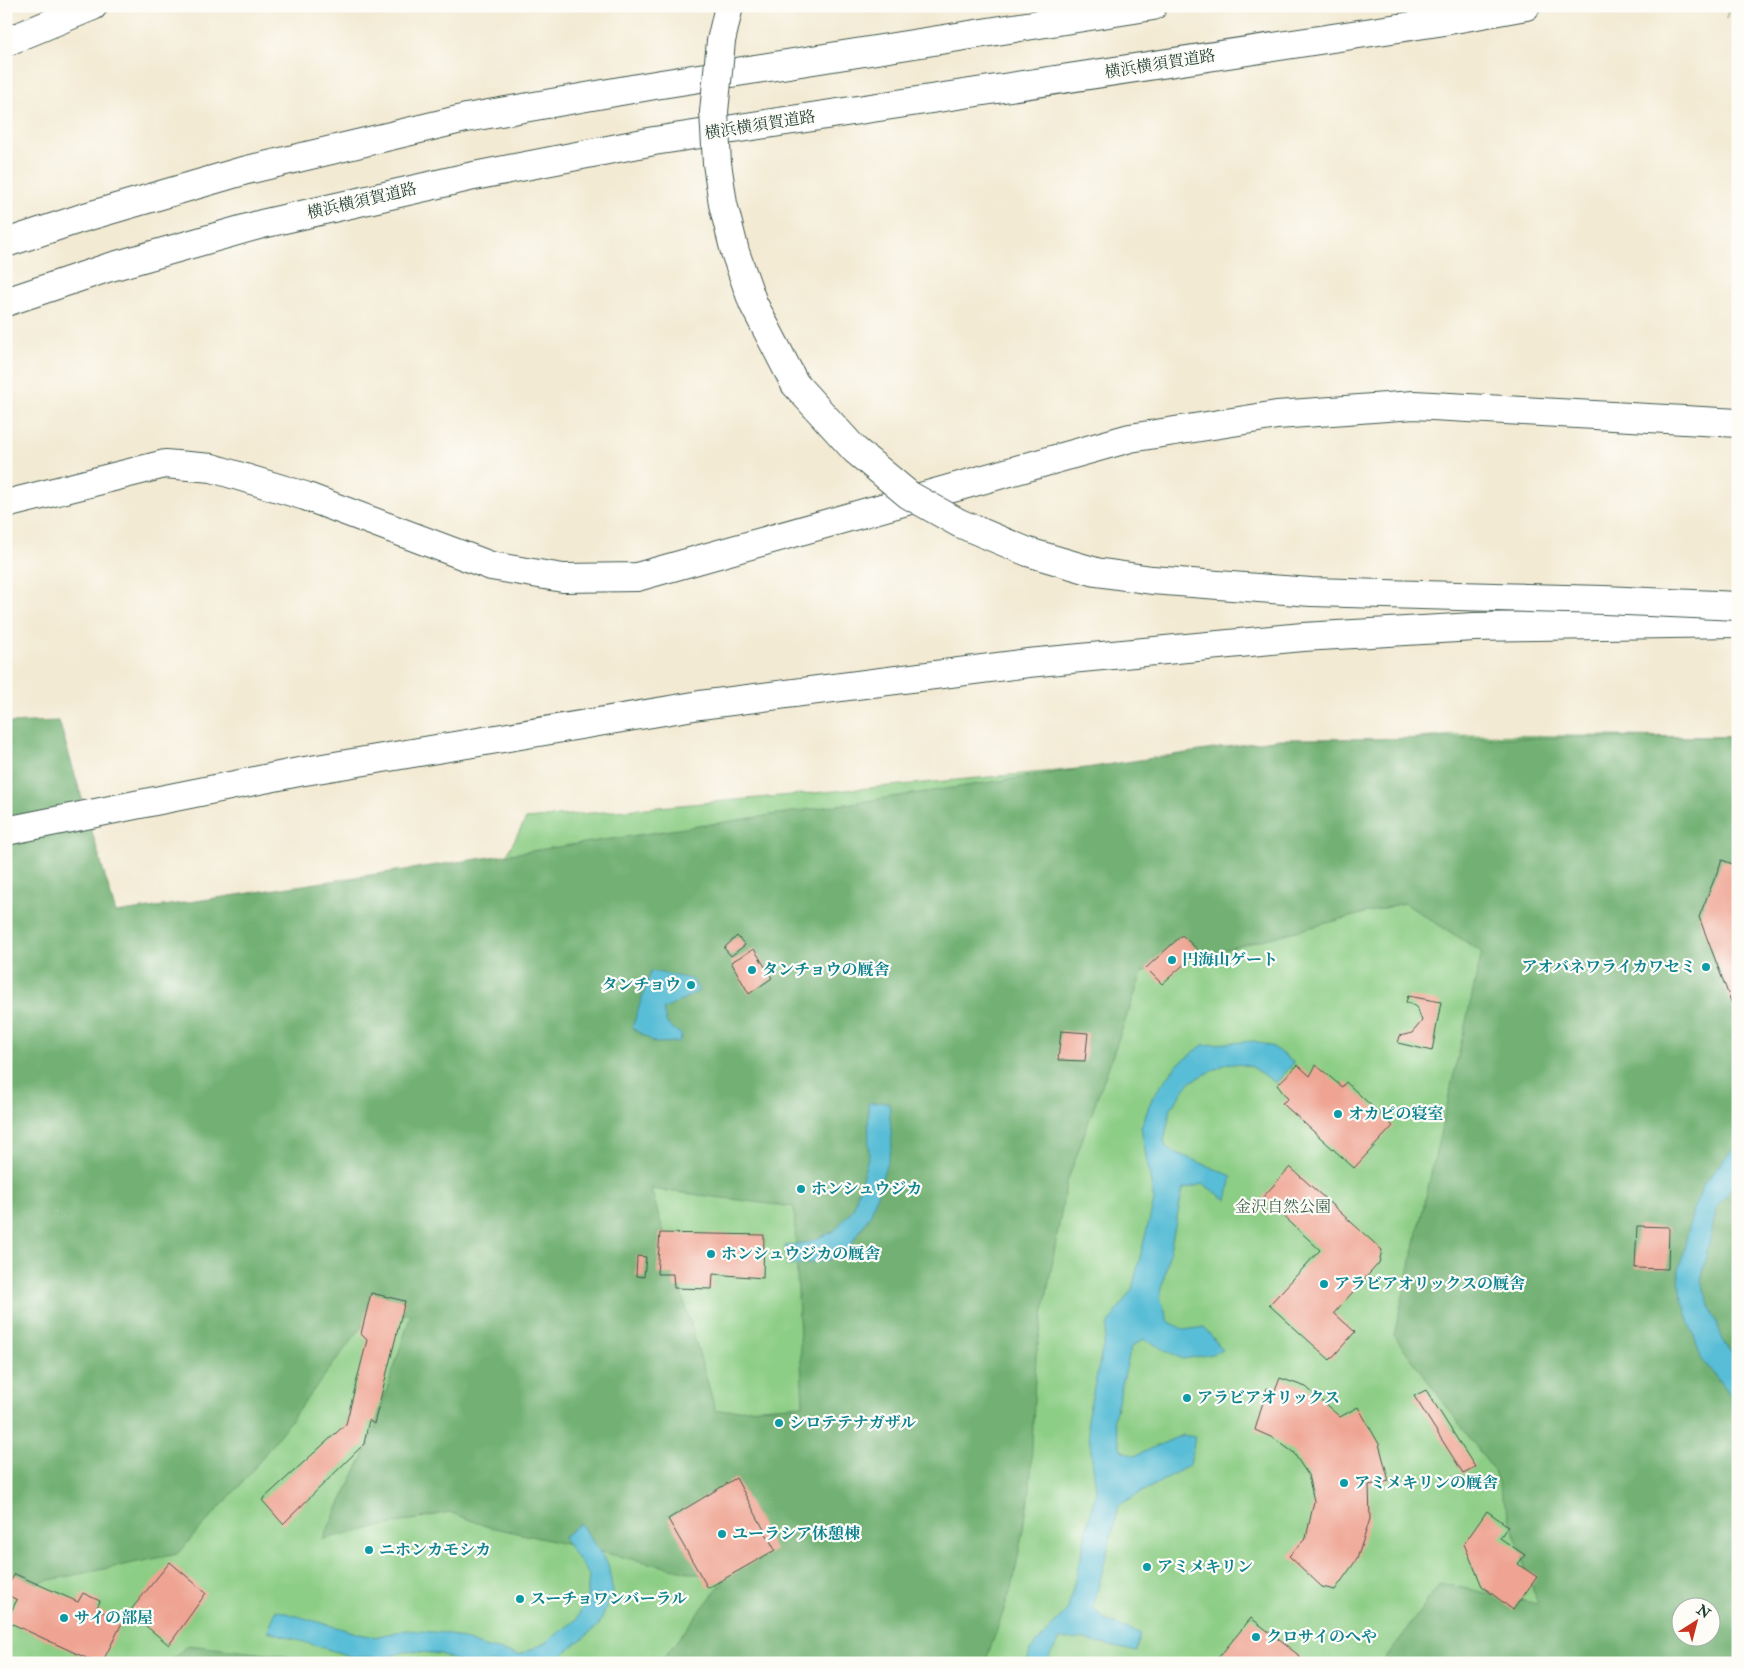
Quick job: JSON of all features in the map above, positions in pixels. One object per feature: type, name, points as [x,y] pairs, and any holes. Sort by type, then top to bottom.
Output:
[{"type":"main road","points":[[6,42],[93,6]]},
{"type":"main road","points":[[730,6],[721,41],[714,112],[717,163],[722,204],[752,303],[795,384],[855,450],[909,495],[959,523],[1028,552],[1096,572],[1143,578],[1311,592],[1604,600],[1738,606]]},
{"type":"main road","points":[[6,243],[82,218],[242,171],[466,118],[655,85],[1153,6]]},
{"type":"main road","name":"横浜横須賀道路","points":[[6,302],[107,268],[262,224],[478,175],[654,141],[1438,22],[1526,6]]},
{"type":"main road","points":[[6,504],[165,464],[212,468],[305,496],[491,566],[563,578],[637,577],[1130,438],[1277,416],[1414,405],[1738,422]]},
{"type":"main road","points":[[6,831],[299,772],[690,706],[1028,663],[1303,637],[1464,628],[1738,623]]},
{"type":"green space","name":"金沢自然公園","points":[[59,721],[116,913],[1280,739],[1738,737],[1738,1663],[1383,1663],[1440,1583],[1538,1604],[1494,1471],[1394,1335],[1482,952],[1404,903],[1143,971],[1066,1185],[1036,1356],[1030,1491],[1013,1584],[985,1663],[637,1663],[665,1656],[724,1580],[486,1526],[449,1512],[323,1539],[371,1440],[411,1314],[370,1316],[245,1480],[177,1554],[6,1589],[6,723]],"holes":[[[651,1189],[794,1207],[803,1405],[716,1411]]]},
{"type":"green space","name":"金沢自然公園","points":[[1453,735],[1738,737],[1738,1663],[6,1663],[6,1534],[154,1500],[526,819]]},
{"type":"green space","points":[[187,1645],[347,1663],[169,1663]]},
{"type":"water","points":[[651,971],[692,979],[699,991],[663,1010],[667,1024],[682,1035],[679,1042],[656,1043],[632,1028]]},
{"type":"water","points":[[1255,1041],[1273,1047],[1294,1063],[1276,1083],[1251,1066],[1228,1063],[1190,1082],[1171,1108],[1164,1141],[1167,1149],[1232,1176],[1227,1200],[1203,1184],[1183,1189],[1160,1297],[1168,1321],[1184,1330],[1204,1327],[1223,1350],[1208,1355],[1182,1359],[1144,1339],[1131,1347],[1114,1419],[1121,1450],[1134,1456],[1182,1435],[1195,1437],[1190,1465],[1119,1505],[1093,1608],[1107,1621],[1140,1633],[1137,1652],[1080,1639],[1060,1640],[1050,1655],[1048,1663],[1027,1663],[1030,1651],[1068,1609],[1096,1490],[1087,1419],[1108,1324],[1132,1289],[1154,1201],[1141,1127],[1153,1096],[1177,1065],[1203,1045]]},
{"type":"water","points":[[889,1102],[892,1146],[871,1214],[848,1249],[829,1260],[787,1266],[785,1246],[809,1242],[834,1231],[853,1209],[869,1154],[868,1103]]},
{"type":"water","points":[[1738,1143],[1738,1181],[1717,1206],[1701,1282],[1723,1340],[1738,1364],[1738,1405],[1701,1358],[1680,1292],[1679,1270],[1693,1210],[1704,1183]]},
{"type":"water","points":[[580,1523],[608,1564],[613,1592],[599,1625],[552,1663],[461,1663],[441,1654],[409,1651],[386,1657],[353,1657],[268,1631],[276,1610],[374,1637],[405,1630],[446,1633],[484,1647],[519,1655],[545,1643],[577,1619],[587,1596],[589,1575],[563,1538]]},
{"type":"building","points":[[1722,860],[1738,866],[1738,1002],[1732,1004],[1699,917]]},
{"type":"building","name":"円海山ゲート","points":[[1182,935],[1199,951],[1162,984],[1146,968]]},
{"type":"building","points":[[737,936],[745,945],[731,956],[724,948]]},
{"type":"building","name":"タンチョウの厩舎","points":[[754,949],[772,978],[749,994],[731,962]]},
{"type":"building","points":[[1408,996],[1441,1002],[1432,1051],[1398,1043],[1400,1036],[1412,1033],[1422,1021],[1417,1007],[1406,1002]]},
{"type":"building","points":[[1061,1031],[1088,1033],[1085,1061],[1058,1060]]},
{"type":"building","name":"オカピの寝室","points":[[1298,1065],[1310,1076],[1316,1065],[1342,1087],[1346,1082],[1393,1126],[1354,1168],[1282,1103],[1288,1099],[1277,1085]]},
{"type":"building","name":"アラビアオリックスの厩舎","points":[[1290,1167],[1382,1250],[1379,1263],[1334,1313],[1355,1332],[1330,1360],[1269,1305],[1320,1250],[1263,1197]]},
{"type":"building","points":[[1637,1226],[1669,1227],[1668,1269],[1635,1268]]},
{"type":"building","name":"ホンシュウジカの厩舎","points":[[660,1233],[764,1235],[763,1278],[713,1274],[712,1289],[674,1288],[673,1274],[657,1274]]},
{"type":"building","points":[[637,1256],[646,1257],[644,1277],[636,1276]]},
{"type":"building","points":[[371,1293],[405,1301],[374,1424],[369,1420],[364,1444],[283,1524],[262,1500],[346,1424],[367,1340],[361,1334]]},
{"type":"building","name":"アミメキリンの厩舎","points":[[1280,1378],[1306,1387],[1340,1417],[1358,1407],[1379,1444],[1389,1481],[1369,1485],[1370,1519],[1357,1559],[1335,1590],[1322,1587],[1289,1556],[1306,1538],[1314,1501],[1308,1475],[1293,1452],[1273,1438],[1255,1430],[1267,1388],[1275,1391]]},
{"type":"building","points":[[1426,1390],[1475,1467],[1463,1473],[1414,1396]]},
{"type":"building","name":"ユーラシア休憩棟","points":[[736,1478],[775,1550],[708,1588],[668,1519]]},
{"type":"building","points":[[1487,1511],[1508,1526],[1500,1538],[1525,1555],[1518,1564],[1537,1577],[1513,1610],[1482,1586],[1464,1544]]},
{"type":"building","points":[[170,1562],[206,1593],[169,1645],[129,1612]]},
{"type":"building","name":"サイの部屋","points":[[15,1574],[78,1602],[83,1593],[100,1601],[96,1610],[124,1619],[102,1663],[97,1663],[6,1621],[17,1600],[6,1594],[6,1588]]},
{"type":"building","name":"クロサイのへや","points":[[1251,1618],[1301,1657],[1297,1661],[1299,1663],[1214,1663]]},
{"type":"place","name":"円海山ゲート","points":[[1172,960]]},
{"type":"place","name":"アオバネワライカワセミ","points":[[1706,967]]},
{"type":"place","name":"タンチョウの厩舎","points":[[752,970]]},
{"type":"place","name":"タンチョウ","points":[[691,985]]},
{"type":"place","name":"オカピの寝室","points":[[1338,1114]]},
{"type":"place","name":"ホンシュウジカ","points":[[801,1189]]},
{"type":"place","name":"ホンシュウジカの厩舎","points":[[711,1254]]},
{"type":"place","name":"アラビアオリックスの厩舎","points":[[1324,1284]]},
{"type":"place","name":"アラビアオリックス","points":[[1187,1398]]},
{"type":"place","name":"シロテテナガザル","points":[[779,1423]]},
{"type":"place","name":"アミメキリンの厩舎","points":[[1344,1483]]},
{"type":"place","name":"ユーラシア休憩棟","points":[[722,1534]]},
{"type":"place","name":"ニホンカモシカ","points":[[369,1550]]},
{"type":"place","name":"アミメキリン","points":[[1147,1567]]},
{"type":"place","name":"スーチョワンバーラル","points":[[520,1599]]},
{"type":"place","name":"サイの部屋","points":[[64,1618]]},
{"type":"place","name":"クロサイのへや","points":[[1256,1637]]}]
